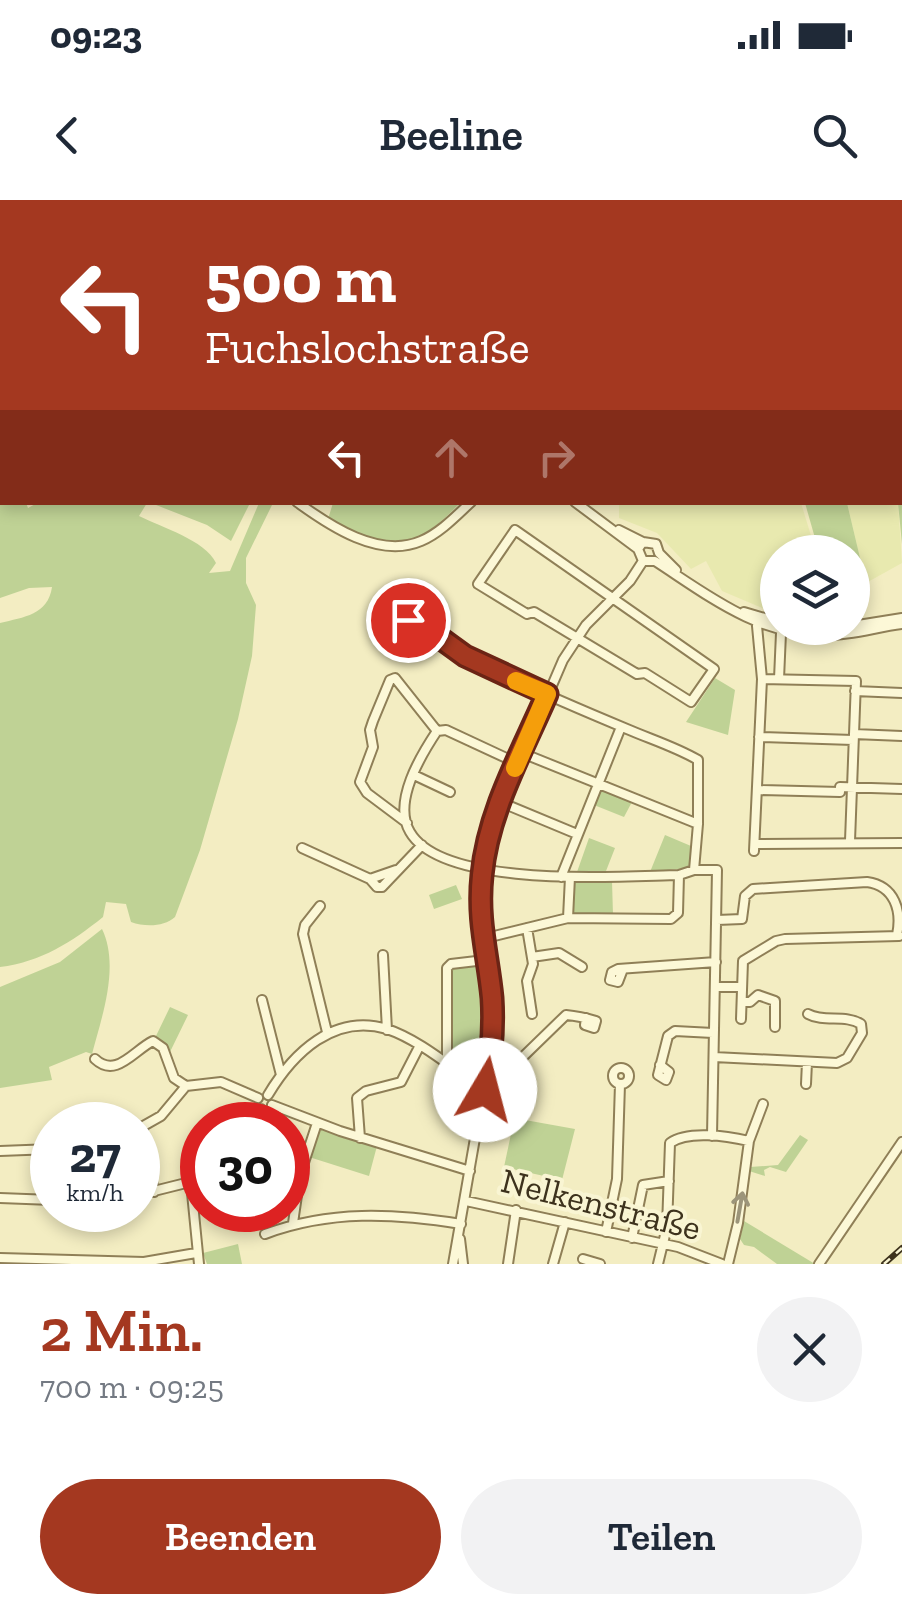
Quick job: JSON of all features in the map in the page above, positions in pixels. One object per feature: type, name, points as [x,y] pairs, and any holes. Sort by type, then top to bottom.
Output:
[{"type":"street","points":[[302,505],[359,538],[394,547],[419,542],[464,505]]},
{"type":"street","points":[[579,505],[641,545],[656,544],[657,557],[688,582],[752,622],[800,634],[845,634],[902,621]]},
{"type":"street","points":[[515,530],[714,669],[691,702],[576,638],[478,584],[515,530]]},
{"type":"street","points":[[453,1264],[486,1086],[492,1026],[492,996],[482,939],[482,872],[489,832],[547,694],[576,638],[633,577],[643,561],[641,545]]},
{"type":"street","points":[[643,561],[657,557]]},
{"type":"street","points":[[719,602],[760,616]]},
{"type":"street","points":[[870,624],[902,621]]},
{"type":"street","points":[[757,626],[762,679],[754,848],[850,841],[902,843]]},
{"type":"street","points":[[428,629],[465,656],[698,760],[694,870]]},
{"type":"street","points":[[779,679],[780,645]]},
{"type":"street","points":[[408,823],[367,793],[360,782],[373,747],[370,730],[390,680],[395,678],[402,685],[437,730]]},
{"type":"street","points":[[762,679],[902,693]]},
{"type":"street","points":[[850,841],[856,686]]},
{"type":"street","points":[[568,918],[566,877],[577,834],[621,727]]},
{"type":"street","points":[[437,730],[446,730],[517,763]]},
{"type":"street","points":[[437,730],[414,775],[406,801],[410,832],[422,845],[482,872],[566,877],[679,876],[694,870],[717,870],[712,1136]]},
{"type":"street","points":[[759,737],[902,736]]},
{"type":"street","points":[[522,753],[698,824]]},
{"type":"street","points":[[414,775],[450,792]]},
{"type":"street","points":[[757,790],[902,790]]},
{"type":"street","points":[[500,802],[577,834]]},
{"type":"street","points":[[302,848],[370,879],[396,870],[422,845]]},
{"type":"street","points":[[482,939],[568,918],[672,919],[678,913],[679,876]]},
{"type":"street","points":[[717,920],[742,919],[745,896],[753,889],[867,882],[885,888],[896,900],[900,936],[776,940],[742,961],[742,1019]]},
{"type":"street","points":[[320,906],[303,934],[327,1032]]},
{"type":"street","points":[[527,928],[532,957],[527,981],[532,1014]]},
{"type":"street","points":[[532,957],[559,952],[582,968]]},
{"type":"street","points":[[384,955],[387,1030]]},
{"type":"street","points":[[447,1065],[446,968],[484,960]]},
{"type":"street","points":[[623,969],[716,962]]},
{"type":"street","points":[[716,987],[742,987]]},
{"type":"street","points":[[742,1002],[750,1002],[758,995],[775,1001],[774,1026]]},
{"type":"street","points":[[262,1000],[281,1075]]},
{"type":"street","points":[[714,1057],[838,1063],[847,1058],[862,1034],[861,1024],[808,1014]]},
{"type":"street","points":[[95,1059],[103,1066],[115,1066],[148,1043],[158,1042],[174,1078],[186,1086],[221,1082],[258,1098],[268,1095],[298,1055],[327,1032],[364,1026],[387,1030],[472,1082],[486,1086],[498,1081],[566,1015],[586,1018]]},
{"type":"street","points":[[660,1064],[668,1036],[675,1031],[714,1033]]},
{"type":"street","points":[[360,1138],[356,1098],[366,1091],[401,1082],[419,1047]]},
{"type":"street","points":[[806,1062],[806,1084]]},
{"type":"street","points":[[606,1232],[617,1179],[620,1084]]},
{"type":"street","points":[[160,1117],[186,1086]]},
{"type":"street","points":[[268,1095],[271,1102]]},
{"type":"street","points":[[257,1102],[258,1098]]},
{"type":"street","points":[[725,1264],[738,1222],[749,1142],[762,1104]]},
{"type":"street","points":[[310,1120],[470,1170]]},
{"type":"street","points":[[310,1144],[317,1123]]},
{"type":"street","points":[[658,1264],[664,1244],[670,1144],[678,1138],[712,1136],[749,1142]]},
{"type":"street","points":[[820,1264],[902,1142]]},
{"type":"street","points":[[0,1151],[30,1150]]},
{"type":"street","points":[[632,1238],[643,1184],[669,1181]]},
{"type":"street","points":[[0,1198],[30,1199]]},
{"type":"street","name":"Nelkenstraße","points":[[466,1201],[664,1244],[725,1264]]},
{"type":"street","points":[[508,1264],[516,1210]]},
{"type":"street","points":[[310,1221],[358,1214],[461,1224]]},
{"type":"street","points":[[553,1264],[566,1222]]},
{"type":"street","points":[[194,1232],[200,1264]]},
{"type":"street","points":[[265,1234],[270,1232]]},
{"type":"street","points":[[459,1236],[463,1264]]},
{"type":"street","points":[[0,1258],[144,1262],[196,1253]]},
{"type":"street","points":[[583,1260],[600,1264]]},
{"type":"green space","points":[[0,505],[146,505],[139,516],[182,535],[210,555],[216,563],[209,573],[230,571],[258,505],[272,505],[246,558],[246,583],[256,605],[252,656],[238,719],[200,850],[175,917],[160,924],[136,924],[131,922],[126,904],[106,902],[103,917],[68,942],[29,961],[0,967],[0,623],[40,609],[52,587],[29,588],[0,598]]},
{"type":"green space","points":[[156,505],[249,505],[231,541],[207,525]]},
{"type":"green space","points":[[332,505],[458,505],[427,532],[398,544],[368,539],[328,519]]},
{"type":"green space","points":[[619,505],[802,505],[811,535],[760,535],[760,607],[722,591],[706,561],[691,569],[657,533],[619,518]]},
{"type":"green space","points":[[806,505],[847,505],[855,535],[814,535]]},
{"type":"green space","points":[[847,505],[898,505],[902,563],[870,581],[870,535],[855,535]]},
{"type":"green space","points":[[898,505],[902,505],[902,544]]},
{"type":"green space","points":[[715,678],[735,690],[728,735],[686,722]]},
{"type":"green space","points":[[599,787],[633,800],[624,817],[594,805]]},
{"type":"green space","points":[[665,835],[691,846],[691,863],[687,868],[650,872]]},
{"type":"green space","points":[[589,838],[615,848],[606,871],[577,872]]},
{"type":"green space","points":[[574,881],[612,881],[613,915],[571,918]]},
{"type":"green space","points":[[456,885],[462,899],[434,909],[429,895]]},
{"type":"green space","points":[[102,929],[109,975],[92,1054],[86,1052],[49,1067],[52,1080],[0,1088],[0,987],[60,962]]},
{"type":"green space","points":[[477,965],[487,1023],[483,1074],[475,1079],[455,1066],[452,1059],[449,978],[452,966]]},
{"type":"green space","points":[[170,1007],[188,1015],[169,1054],[156,1036]]},
{"type":"green space","points":[[527,1086],[525,1120],[575,1129],[562,1180],[504,1167],[511,1134],[484,1127],[488,1104],[502,1106]]},
{"type":"green space","points":[[322,1127],[377,1146],[369,1176],[310,1155]]},
{"type":"green space","points":[[800,1135],[808,1140],[786,1172],[770,1167],[764,1170],[765,1176],[749,1171],[750,1167],[778,1165]]},
{"type":"green space","points":[[744,1221],[815,1264],[777,1264],[754,1247],[744,1245],[740,1239]]},
{"type":"green space","points":[[238,1244],[242,1264],[207,1264],[203,1253]]},
{"type":"railway","points":[[884,1264],[902,1248]]},
{"type":"slow traffic","points":[[515,768],[547,694],[516,681]]},
{"type":"route","points":[[408,620],[414,619],[472,660],[547,694],[493,818],[482,872],[482,939],[492,996],[492,1042],[485,1090]]}]
